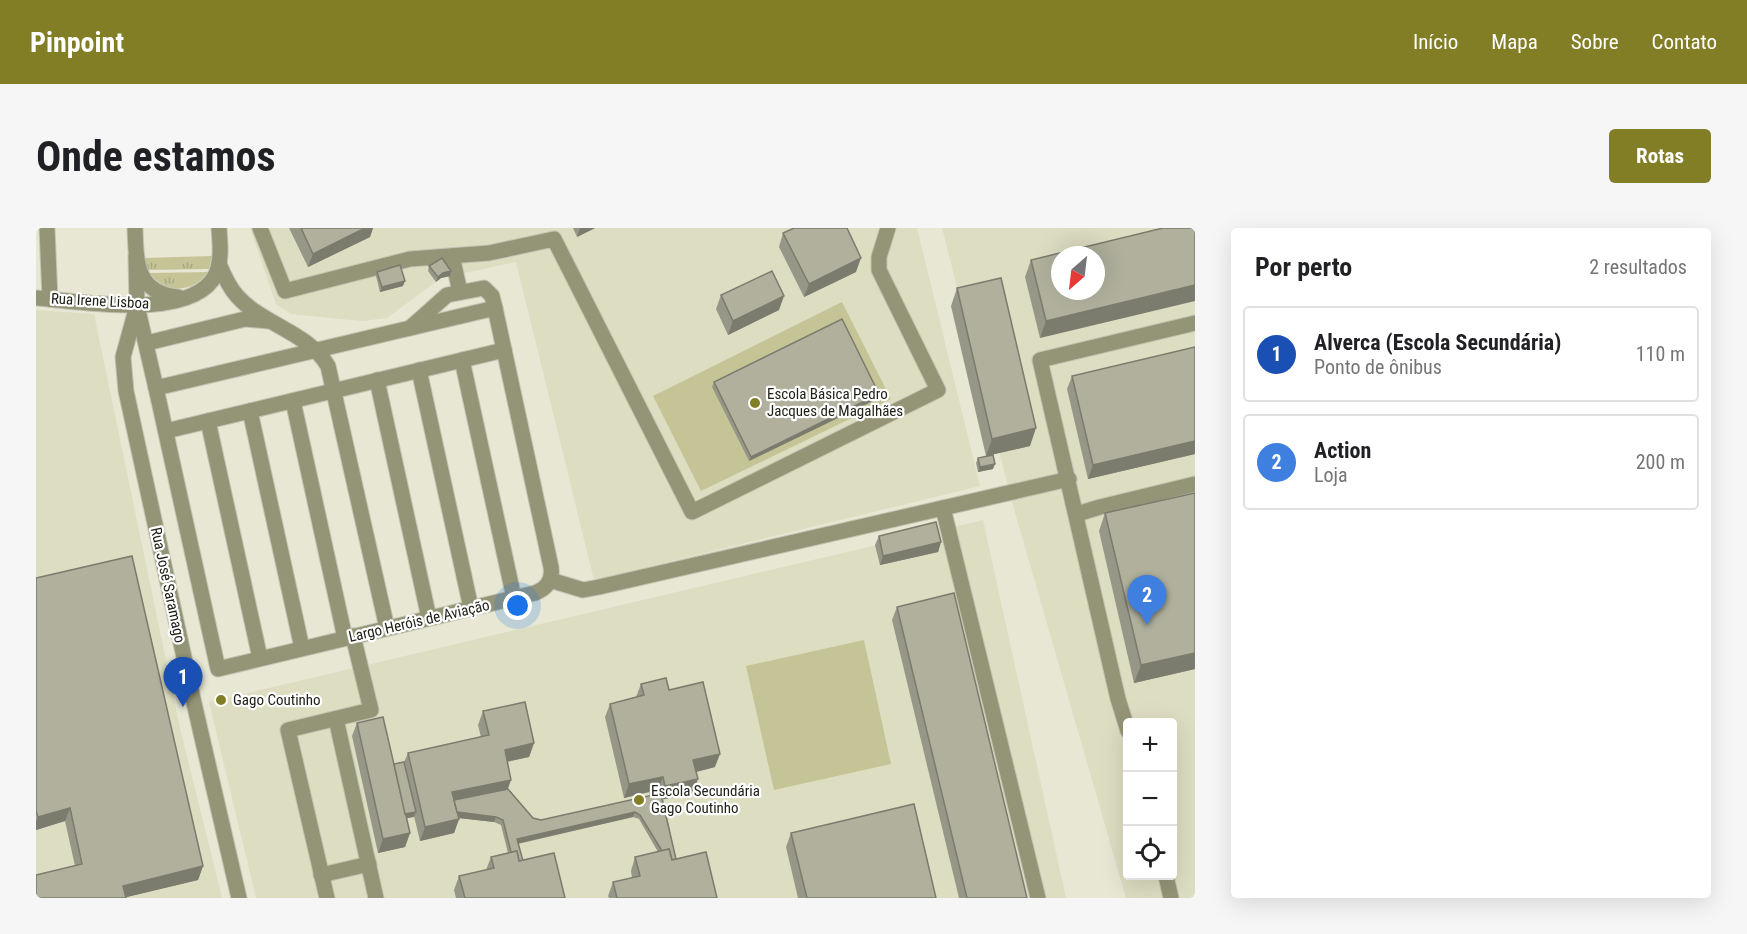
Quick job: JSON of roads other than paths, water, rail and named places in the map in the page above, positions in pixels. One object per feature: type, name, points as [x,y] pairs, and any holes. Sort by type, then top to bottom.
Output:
[{"type":"street","points":[[43,298],[47,228]]},
{"type":"street","points":[[135,228],[137,306]]},
{"type":"street","points":[[219,228],[219,264],[228,284],[238,297],[317,350],[328,366],[387,628]]},
{"type":"street","points":[[260,228],[285,291],[410,259],[489,253],[554,239],[692,512],[938,390],[879,270],[879,257],[888,228]]},
{"type":"street","points":[[136,256],[140,275],[152,289],[170,296],[188,296]]},
{"type":"street","points":[[452,256],[460,292]]},
{"type":"street","name":"Rua Irene Lisboa","points":[[43,298],[137,306],[158,304],[188,296],[205,288],[216,273],[219,264]]},
{"type":"street","points":[[410,328],[441,299],[460,292],[484,288],[489,291],[495,308],[551,567],[550,580],[583,590],[1069,479]]},
{"type":"street","name":"Largo Heróis de Aviação","points":[[137,306],[218,669],[514,598],[541,590],[550,580]]},
{"type":"street","name":"Rua José Saramago","points":[[137,306],[123,357],[126,391],[239,898]]},
{"type":"street","points":[[156,388],[495,308]]},
{"type":"street","points":[[147,343],[245,319],[261,319],[276,324]]},
{"type":"street","points":[[1124,718],[1040,360],[1195,323]]},
{"type":"street","points":[[166,431],[504,350]]},
{"type":"street","points":[[462,360],[514,598]]},
{"type":"street","points":[[420,370],[471,608]]},
{"type":"street","points":[[377,380],[429,618]]},
{"type":"street","points":[[293,401],[349,637],[371,710],[288,730],[327,898]]},
{"type":"street","points":[[250,411],[302,648]]},
{"type":"street","points":[[208,421],[260,658]]},
{"type":"street","points":[[1077,514],[1195,484]]},
{"type":"street","points":[[943,508],[1038,898]]},
{"type":"street","points":[[336,719],[376,898]]},
{"type":"street","points":[[321,875],[369,864]]},
{"type":"street","points":[[1167,880],[1171,898]]},
{"type":"place","name":"Escola Básica Pedro Jacques de Magalhães","points":[[755,403]]},
{"type":"place","name":"Action","points":[[1147,625]]},
{"type":"place","name":"Gago Coutinho","points":[[221,700]]},
{"type":"place","name":"Alverca (Escola Secundária)","points":[[183,707]]},
{"type":"place","name":"Escola Secundária Gago Coutinho","points":[[639,800]]}]
